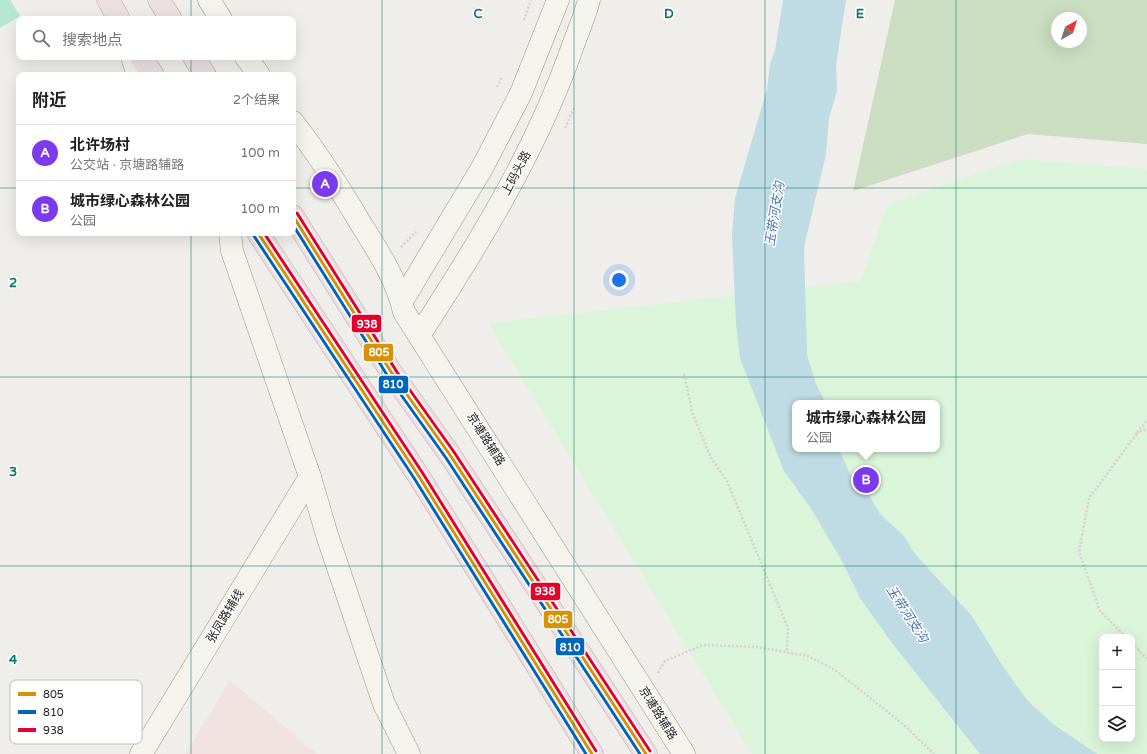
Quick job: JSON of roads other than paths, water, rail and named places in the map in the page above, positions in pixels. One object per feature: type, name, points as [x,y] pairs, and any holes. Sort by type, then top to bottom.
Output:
[{"type":"highway","points":[[108,0],[117,16]]},
{"type":"highway","points":[[159,0],[169,16]]},
{"type":"highway","points":[[143,60],[151,72]]},
{"type":"highway","points":[[196,60],[203,72]]},
{"type":"highway","points":[[296,221],[393,374],[450,455],[646,754]]},
{"type":"highway","points":[[260,236],[410,462],[592,754]]},
{"type":"street","points":[[209,0],[220,16]]},
{"type":"street","points":[[402,301],[482,168],[521,93],[558,0]]},
{"type":"street","name":"上码头路","points":[[420,334],[454,282],[514,180],[554,97],[589,0]]},
{"type":"street","points":[[133,60],[137,72]]},
{"type":"street","points":[[248,60],[257,72]]},
{"type":"street","name":"京塘路辅路","points":[[296,126],[320,157],[385,262],[402,301],[404,312],[420,334],[684,754]]},
{"type":"street","points":[[228,239],[310,478],[327,535],[384,704],[409,754]]},
{"type":"street","name":"张凤路辅线","points":[[141,754],[310,478]]},
{"type":"water","name":"玉带河支沟","points":[[783,0],[846,0],[836,65],[837,91],[829,118],[826,154],[804,247],[807,355],[816,384],[824,400],[792,400],[792,452],[840,452],[850,474],[870,497],[880,514],[904,536],[915,554],[972,616],[1002,665],[1027,700],[1053,724],[1097,754],[980,754],[892,643],[860,598],[843,563],[812,510],[784,471],[740,358],[736,324],[732,236],[735,198],[767,89],[770,64],[775,51]]},
{"type":"place","name":"北许场村","points":[[325,184]]},
{"type":"place","name":"城市绿心森林公园","points":[[866,480]]}]
